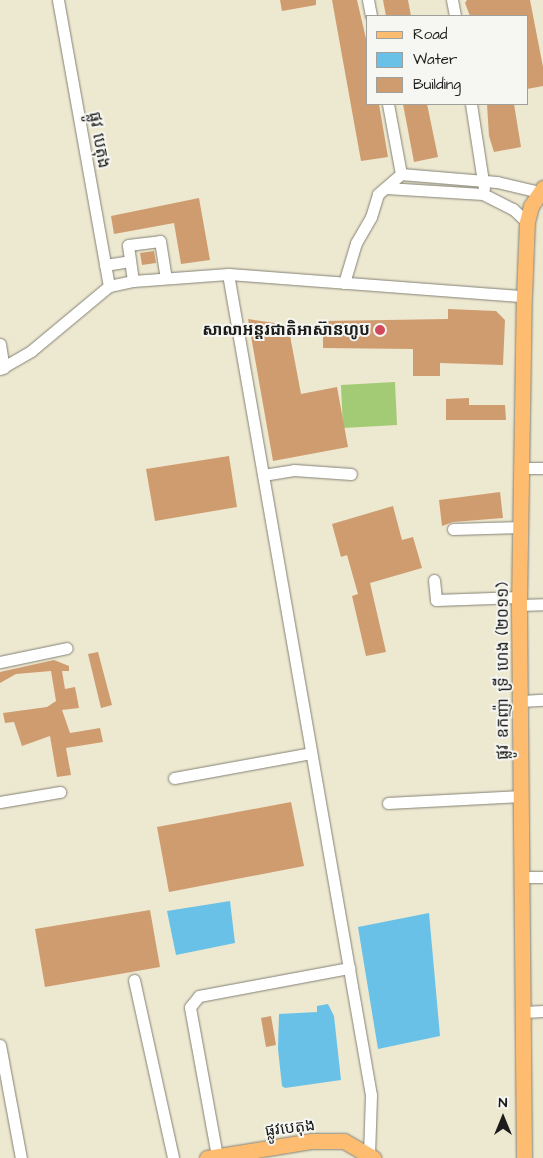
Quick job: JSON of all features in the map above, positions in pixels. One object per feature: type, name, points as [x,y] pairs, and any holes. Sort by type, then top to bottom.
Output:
[{"type":"main road","name":"ផ្លូវ ឧកញ៉ា ទ្រី ហេង (២០១១)","points":[[524,1158],[520,601],[524,296],[526,222],[541,190]]},
{"type":"main road","name":"ផ្លូវបេតុង","points":[[212,1157],[311,1141],[344,1141],[372,1156]]},
{"type":"street","name":"ផ្លូវ បេតុង","points":[[58,0],[109,286]]},
{"type":"street","points":[[368,0],[372,15]]},
{"type":"street","points":[[452,0],[455,15]]},
{"type":"street","points":[[388,105],[401,174]]},
{"type":"street","points":[[471,105],[485,181],[483,194]]},
{"type":"street","points":[[344,283],[356,243],[372,217],[378,194],[401,174],[485,181],[541,190]]},
{"type":"street","points":[[386,188],[483,194],[513,209],[526,222]]},
{"type":"street","points":[[133,282],[128,245],[160,241],[166,278]]},
{"type":"street","points":[[105,264],[130,261]]},
{"type":"street","points":[[228,274],[371,1094],[372,1156]]},
{"type":"street","points":[[0,344],[2,368],[30,351],[109,286],[166,278],[228,274],[524,296]]},
{"type":"street","points":[[522,468],[543,468]]},
{"type":"street","points":[[263,475],[294,470],[352,474]]},
{"type":"street","points":[[453,529],[521,527]]},
{"type":"street","points":[[434,580],[436,600],[520,601],[543,604]]},
{"type":"street","points":[[0,662],[67,648]]},
{"type":"street","points":[[520,701],[543,700]]},
{"type":"street","points":[[174,778],[311,753]]},
{"type":"street","points":[[0,802],[60,792]]},
{"type":"street","points":[[388,803],[522,796]]},
{"type":"street","points":[[522,877],[543,877]]},
{"type":"street","points":[[212,1157],[190,1007],[199,996],[349,968]]},
{"type":"street","points":[[134,980],[173,1158]]},
{"type":"street","points":[[524,1012],[543,1012]]},
{"type":"street","points":[[0,1045],[21,1158]]},
{"type":"green space","points":[[395,382],[397,425],[343,428],[341,385]]},
{"type":"water","points":[[230,901],[235,943],[176,955],[167,911]]},
{"type":"water","points":[[429,913],[440,1036],[378,1049],[358,927]]},
{"type":"water","points":[[328,1004],[334,1016],[341,1080],[285,1088],[282,1086],[278,1049],[279,1014],[317,1012],[317,1006]]},
{"type":"building","points":[[280,0],[316,0],[316,5],[282,11]]},
{"type":"building","points":[[332,0],[357,0],[366,39],[366,105],[379,105],[388,157],[361,161]]},
{"type":"building","points":[[383,0],[408,0],[411,15],[386,15]]},
{"type":"building","points":[[467,0],[530,0],[543,67],[543,86],[528,89],[528,15],[470,15],[465,3]]},
{"type":"building","points":[[403,105],[427,105],[438,157],[414,162]]},
{"type":"building","points":[[487,105],[514,105],[521,147],[494,152],[489,136]]},
{"type":"building","points":[[199,198],[210,260],[181,264],[174,223],[114,234],[111,216]]},
{"type":"building","points":[[154,251],[156,263],[142,265],[140,253]]},
{"type":"building","points":[[448,309],[496,311],[505,320],[503,365],[440,363],[440,376],[413,376],[413,349],[323,348],[323,321],[448,319]]},
{"type":"building","points":[[248,319],[288,325],[301,394],[337,387],[348,447],[273,461]]},
{"type":"building","points":[[469,398],[469,405],[505,405],[506,420],[446,420],[446,399]]},
{"type":"building","points":[[229,456],[237,507],[155,521],[146,469]]},
{"type":"building","points":[[500,492],[503,518],[453,522],[442,526],[439,500]]},
{"type":"building","points":[[393,506],[402,540],[413,537],[422,568],[370,583],[386,652],[366,656],[352,596],[358,594],[347,555],[341,557],[332,524]]},
{"type":"building","points":[[98,652],[112,705],[101,708],[88,654]]},
{"type":"building","points":[[54,660],[69,666],[69,671],[62,671],[65,689],[75,687],[79,708],[62,710],[70,733],[100,728],[103,742],[66,748],[71,775],[57,777],[50,736],[22,746],[14,722],[5,723],[3,713],[47,707],[56,701],[51,671],[16,674],[0,683],[0,672]]},
{"type":"building","points":[[291,802],[304,866],[169,892],[157,827]]},
{"type":"building","points":[[150,910],[160,967],[45,987],[35,929]]},
{"type":"building","points":[[271,1016],[276,1045],[266,1047],[261,1018]]},
{"type":"place","name":"សាលាអន្ដរជាតិអាស៊ានហូប","points":[[380,330]]}]
